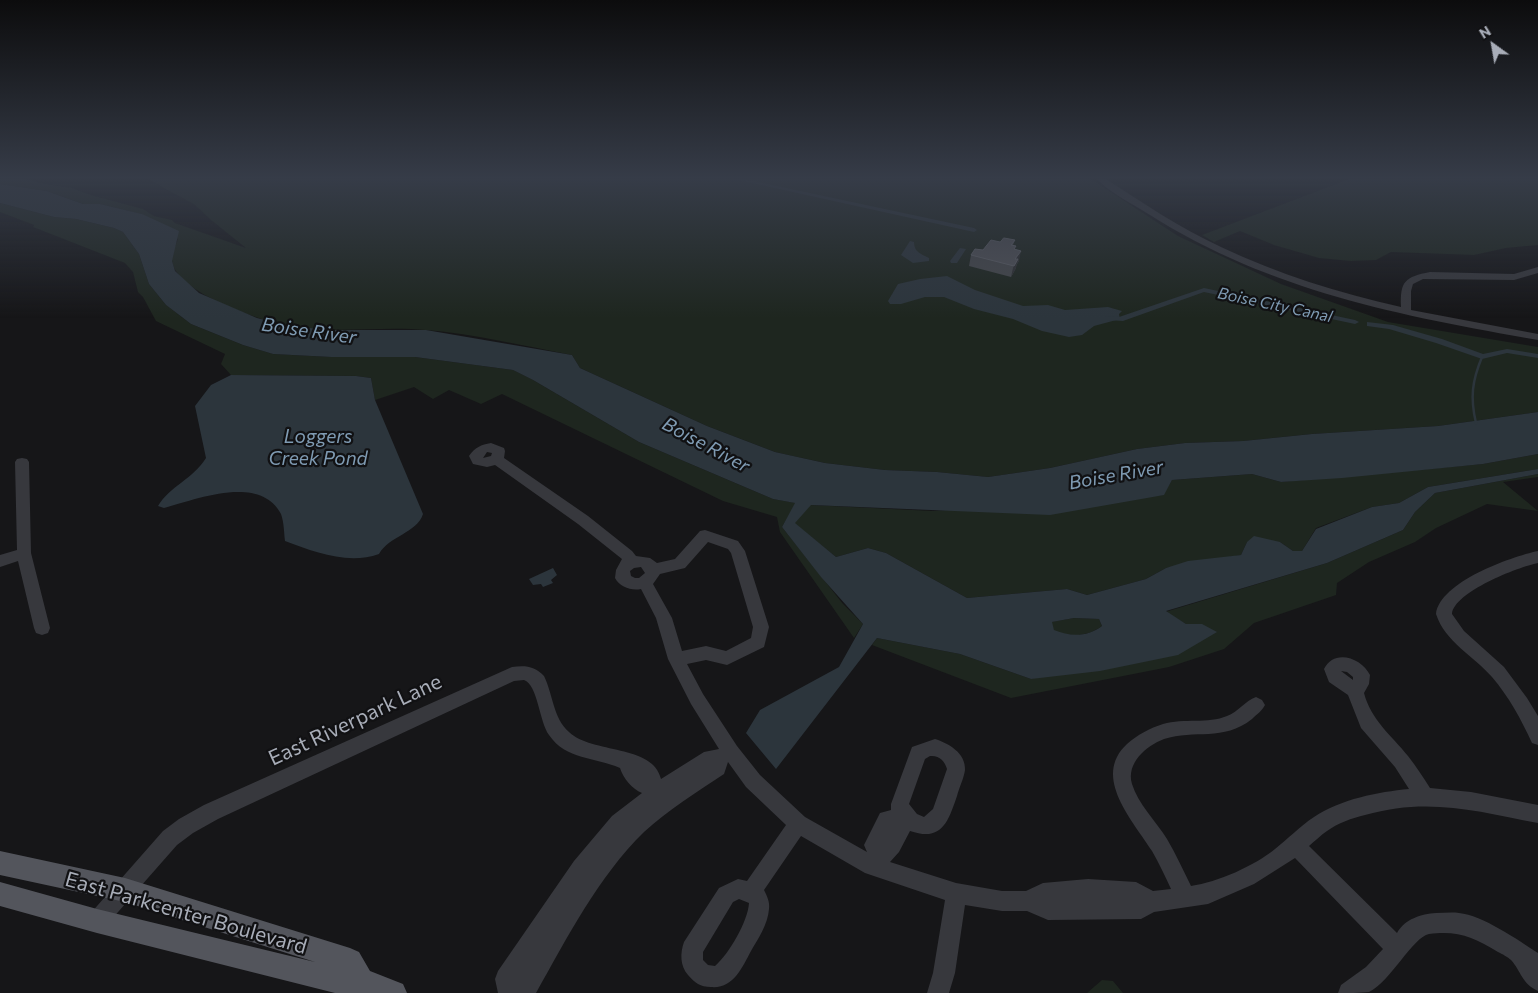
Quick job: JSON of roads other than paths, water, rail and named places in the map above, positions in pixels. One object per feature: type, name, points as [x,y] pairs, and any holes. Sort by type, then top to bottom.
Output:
[{"type":"main road","name":"East Parkcenter Boulevard","points":[[0,863],[125,890],[350,961],[360,981]]},
{"type":"main road","name":"East Parkcenter Boulevard","points":[[0,894],[97,921],[338,982],[360,981],[394,993]]},
{"type":"street","points":[[1173,225],[1238,259],[1326,291],[1406,313],[1538,337]]},
{"type":"street","points":[[1406,313],[1406,286],[1410,280],[1419,276],[1514,277],[1538,270]]},
{"type":"street","points":[[496,459],[583,520],[627,555],[632,562]]},
{"type":"street","points":[[22,462],[24,553],[42,628]]},
{"type":"street","points":[[676,658],[706,653],[727,658],[758,642],[761,627],[738,551],[733,545],[705,535],[680,564],[649,576],[634,584],[623,578],[623,570],[632,562],[644,561],[652,566],[649,576],[676,658],[724,755],[798,824],[875,861],[956,893],[1002,902],[1027,901],[1048,910],[1141,909],[1150,902],[1208,894],[1247,877],[1280,858],[1321,823],[1349,810],[1385,800],[1425,796],[1470,801],[1538,814]]},
{"type":"street","points":[[0,561],[24,553]]},
{"type":"street","points":[[1538,557],[1524,559],[1505,567],[1467,587],[1448,600],[1444,613],[1447,623],[1497,671],[1534,725],[1538,737]]},
{"type":"street","name":"East Riverpark Lane","points":[[97,921],[170,838],[186,826],[211,812],[462,696],[522,672],[533,674],[539,681],[542,687],[547,716],[555,730],[573,747],[621,759],[628,764],[637,763],[652,778],[658,794]]},
{"type":"street","points":[[1354,691],[1361,715],[1368,726],[1401,760],[1425,796]]},
{"type":"street","points":[[1186,897],[1160,846],[1125,792],[1120,774],[1124,761],[1133,749],[1155,735],[1166,731],[1211,727],[1232,722],[1256,705]]},
{"type":"street","points":[[509,993],[506,979],[581,868],[619,823],[658,794],[718,768],[724,755]]},
{"type":"street","points":[[514,993],[527,988],[590,881],[630,833],[658,794]]},
{"type":"street","points":[[875,861],[886,852],[903,828],[905,817]]},
{"type":"street","points":[[751,892],[798,824]]},
{"type":"street","points":[[1295,845],[1398,949]]},
{"type":"street","points":[[938,993],[944,973],[956,893]]},
{"type":"street","points":[[1349,993],[1374,975],[1398,949],[1408,934],[1424,924],[1461,922],[1487,933],[1532,959],[1538,965]]},
{"type":"street","points":[[1518,952],[1526,966],[1538,980]]},
{"type":"water","name":"Boise River","points":[[103,225],[167,225],[179,231],[172,261],[175,271],[199,293],[257,318],[289,326],[331,330],[426,330],[572,355],[580,368],[707,426],[775,452],[825,463],[885,470],[937,472],[988,477],[1050,468],[1137,449],[1185,443],[1243,441],[1312,434],[1438,426],[1538,412],[1538,454],[1483,464],[1281,482],[1252,474],[1172,480],[1164,495],[1050,515],[811,505],[795,523],[836,557],[868,548],[886,553],[967,598],[1067,589],[1087,595],[1146,579],[1166,568],[1188,561],[1241,555],[1247,542],[1254,536],[1280,542],[1293,551],[1302,551],[1316,529],[1372,507],[1399,503],[1428,487],[1538,469],[1538,474],[1435,493],[1415,512],[1403,530],[1327,563],[1166,611],[1186,624],[1202,624],[1217,632],[1178,655],[1100,671],[1031,679],[960,654],[877,638],[776,769],[746,733],[760,710],[839,667],[863,624],[821,577],[782,527],[795,503],[773,499],[639,442],[513,370],[415,357],[331,357],[273,354],[243,345],[191,324],[166,305],[149,284],[139,254],[123,232]],"holes":[[[1074,618],[1099,619],[1102,626],[1085,634],[1073,635],[1054,630],[1052,622]]]},
{"type":"water","points":[[910,241],[914,242],[917,250],[929,258],[929,261],[913,263],[901,255]]},
{"type":"water","points":[[947,276],[975,290],[1023,306],[1048,305],[1065,310],[1108,307],[1122,311],[1119,314],[1120,319],[1094,326],[1082,335],[1069,337],[1042,331],[1013,319],[974,309],[944,297],[925,297],[901,304],[890,304],[888,301],[898,284]]},
{"type":"water","name":"Loggers Creek Pond","points":[[231,375],[356,376],[371,378],[375,400],[423,514],[420,520],[415,526],[389,543],[379,554],[367,557],[343,558],[319,553],[285,541],[281,514],[271,502],[258,495],[243,492],[227,493],[210,495],[164,508],[158,506],[169,493],[195,472],[206,458],[195,406],[211,385]]},
{"type":"water","points":[[553,568],[557,575],[551,580],[553,583],[543,587],[541,584],[533,585],[529,579]]},
{"type":"waterway","name":"Boise City Canal","points":[[952,225],[974,230]]},
{"type":"waterway","name":"Boise City Canal","points":[[954,261],[962,249]]},
{"type":"waterway","name":"Boise City Canal","points":[[1107,318],[1120,319],[1204,290],[1355,322]]},
{"type":"waterway","name":"Boise City Canal","points":[[1370,324],[1390,327],[1439,341],[1482,357],[1507,351],[1538,356]]},
{"type":"waterway","points":[[1476,423],[1473,390],[1482,357]]}]
